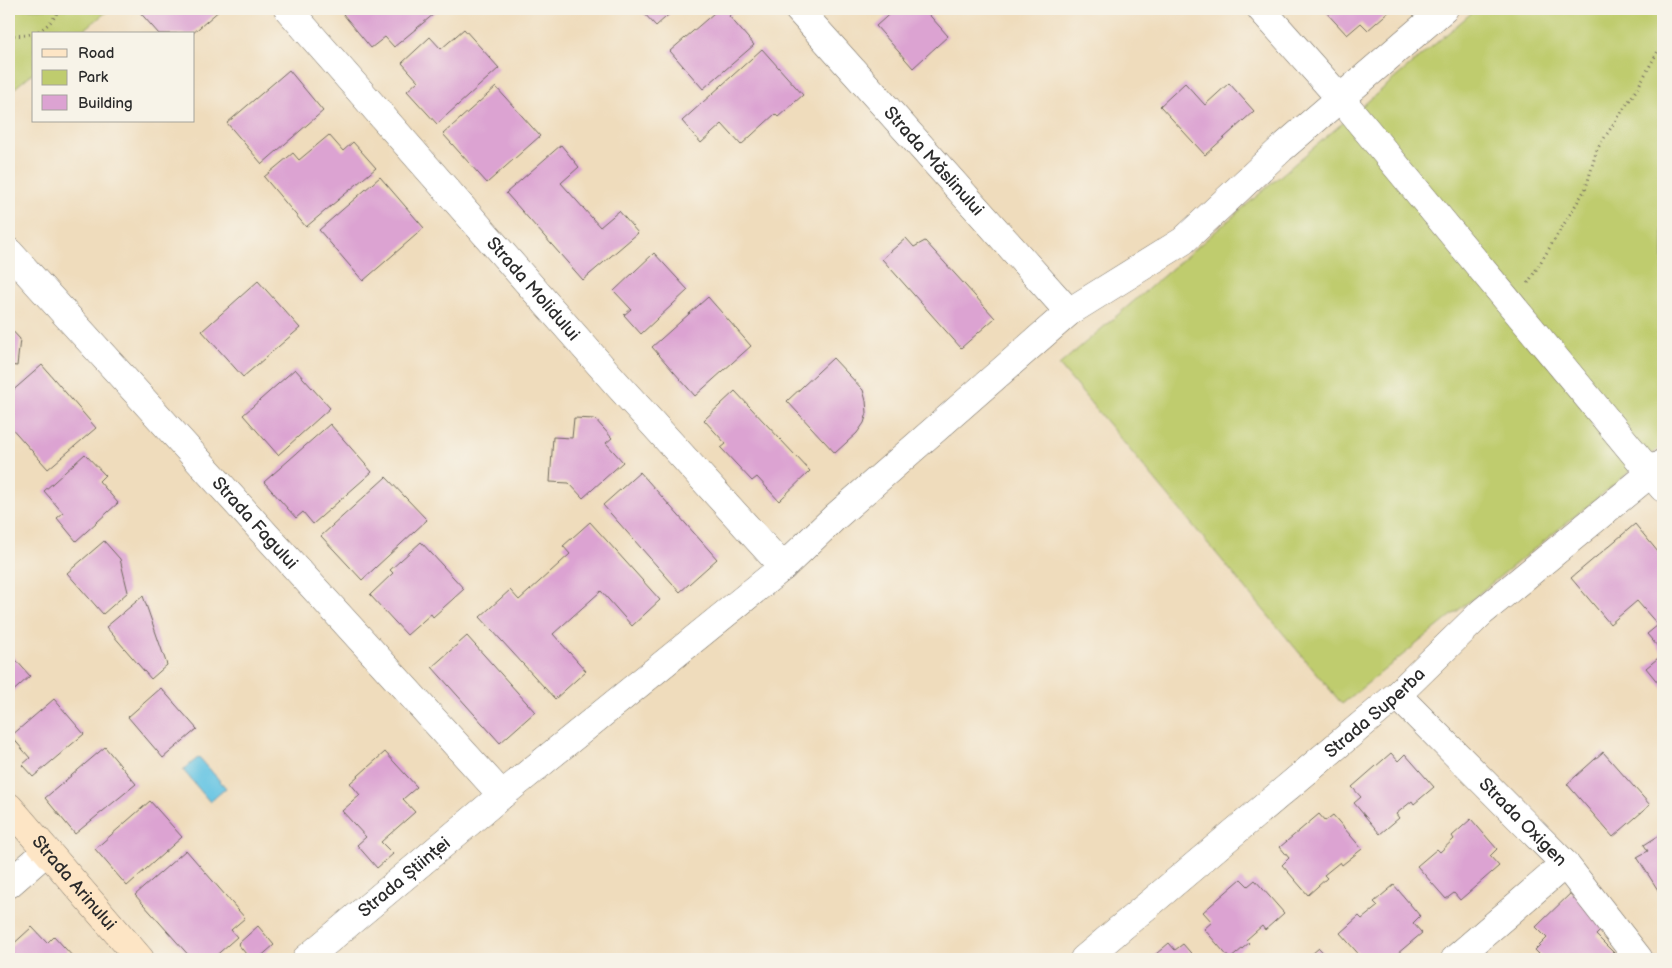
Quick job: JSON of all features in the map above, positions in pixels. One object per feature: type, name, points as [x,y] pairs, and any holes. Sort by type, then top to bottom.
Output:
[{"type":"street","name":"Strada Molidului","points":[[288,9],[616,383],[783,567]]},
{"type":"street","name":"Strada Măslinului","points":[[798,9],[1069,312]]},
{"type":"street","points":[[1261,9],[1340,98],[1514,307],[1659,475]]},
{"type":"street","name":"Strada Științei","points":[[306,959],[502,795],[783,567],[842,512],[1069,312],[1183,241],[1281,149],[1444,9]]},
{"type":"street","name":"Strada Fagului","points":[[9,252],[502,795]]},
{"type":"street","name":"Strada Superba","points":[[1084,959],[1397,694],[1482,612],[1659,475]]},
{"type":"street","name":"Strada Oxigen","points":[[1397,694],[1566,864],[1639,959]]},
{"type":"street","name":"Strada Arinului","points":[[9,807],[140,959]]},
{"type":"street","points":[[9,884],[47,852]]},
{"type":"street","points":[[1455,959],[1566,864]]},
{"type":"path","points":[[36,32],[48,24],[59,9]]},
{"type":"path","points":[[9,35],[32,34]]},
{"type":"path","points":[[1514,307],[1586,188],[1597,149],[1638,89],[1663,42]]},
{"type":"green space","points":[[9,9],[110,9],[81,32],[32,32],[32,74],[10,92]]},
{"type":"green space","points":[[1476,9],[1663,9],[1663,445],[1342,704],[1059,365]]},
{"type":"water","points":[[199,757],[226,788],[210,802],[183,770]]},
{"type":"building","points":[[137,9],[221,9],[194,32],[157,32]]},
{"type":"building","points":[[350,9],[440,9],[394,47],[385,37],[371,48],[343,14]]},
{"type":"building","points":[[640,9],[675,9],[656,26]]},
{"type":"building","points":[[711,9],[738,9],[729,16],[754,45],[703,89],[670,51],[714,13]]},
{"type":"building","points":[[895,9],[924,9],[948,36],[913,68],[876,26]]},
{"type":"building","points":[[1323,9],[1392,9],[1368,30],[1361,23],[1347,35]]},
{"type":"building","points":[[464,29],[499,68],[437,124],[407,91],[418,81],[402,63],[430,37],[441,49]]},
{"type":"building","points":[[762,49],[803,95],[778,117],[775,114],[741,145],[722,124],[701,143],[682,121]]},
{"type":"building","points":[[289,70],[323,111],[262,164],[227,123]]},
{"type":"building","points":[[1185,83],[1205,105],[1229,83],[1254,111],[1205,155],[1160,106]]},
{"type":"building","points":[[496,87],[540,136],[487,183],[443,134]]},
{"type":"building","points":[[329,135],[343,151],[353,142],[376,168],[306,227],[264,177],[293,153],[299,160]]},
{"type":"building","points":[[561,145],[579,167],[561,183],[600,227],[619,211],[638,233],[583,280],[506,193]]},
{"type":"building","points":[[380,177],[424,228],[363,281],[319,230]]},
{"type":"building","points":[[906,238],[914,247],[925,241],[995,318],[961,348],[882,259]]},
{"type":"building","points":[[654,253],[688,290],[641,334],[624,315],[631,309],[614,291]]},
{"type":"building","points":[[258,281],[300,328],[243,377],[202,331]]},
{"type":"building","points":[[708,297],[751,346],[695,396],[652,347]]},
{"type":"building","points":[[9,327],[20,339],[17,366],[9,365]]},
{"type":"building","points":[[833,358],[863,390],[867,413],[864,423],[857,433],[835,453],[787,401]]},
{"type":"building","points":[[42,365],[96,428],[48,469],[9,425],[9,394]]},
{"type":"building","points":[[295,369],[330,408],[278,455],[243,415]]},
{"type":"building","points":[[735,391],[810,471],[779,501],[757,477],[752,481],[721,448],[726,444],[704,420]]},
{"type":"building","points":[[574,418],[595,419],[612,438],[606,443],[623,462],[583,498],[569,483],[550,482],[553,437],[572,438]]},
{"type":"building","points":[[330,424],[372,472],[313,524],[303,512],[296,518],[264,482]]},
{"type":"building","points":[[85,454],[105,475],[99,481],[118,503],[76,541],[57,518],[63,513],[44,491]]},
{"type":"building","points":[[640,472],[717,559],[680,592],[603,505]]},
{"type":"building","points":[[386,477],[427,520],[362,580],[321,536]]},
{"type":"building","points":[[590,522],[660,600],[632,626],[601,591],[553,634],[586,671],[555,699],[480,617],[510,590],[519,600],[570,554],[563,546]]},
{"type":"building","points":[[1635,524],[1663,558],[1663,653],[1647,634],[1658,625],[1637,601],[1610,624],[1571,578]]},
{"type":"building","points":[[104,541],[120,559],[128,592],[103,614],[67,573]]},
{"type":"building","points":[[421,542],[464,589],[433,617],[431,614],[407,635],[370,595],[393,573],[390,570]]},
{"type":"building","points":[[143,596],[167,665],[151,679],[106,627]]},
{"type":"building","points":[[467,636],[535,712],[500,743],[432,667]]},
{"type":"building","points":[[9,652],[30,676],[9,695]]},
{"type":"building","points":[[1663,654],[1663,689],[1646,668]]},
{"type":"building","points":[[161,688],[197,729],[163,758],[128,717]]},
{"type":"building","points":[[54,699],[84,734],[33,777],[22,765],[30,758],[11,736]]},
{"type":"building","points":[[105,747],[136,784],[75,834],[45,798]]},
{"type":"building","points":[[385,752],[417,787],[403,799],[415,812],[381,842],[393,854],[377,868],[357,845],[366,837],[342,811],[360,795],[350,783]]},
{"type":"building","points":[[1603,752],[1650,805],[1613,837],[1567,784]]},
{"type":"building","points":[[1391,753],[1398,761],[1405,754],[1434,787],[1414,804],[1412,801],[1396,814],[1399,818],[1380,834],[1354,803],[1361,797],[1352,787]]},
{"type":"building","points":[[150,801],[182,837],[127,886],[95,849]]},
{"type":"building","points":[[1319,814],[1325,821],[1333,815],[1362,849],[1342,865],[1340,862],[1324,875],[1327,878],[1308,895],[1282,865],[1289,858],[1280,847]]},
{"type":"building","points":[[1471,819],[1497,849],[1490,856],[1499,866],[1460,900],[1454,893],[1446,899],[1417,866],[1437,849],[1440,852],[1454,839],[1452,836]]},
{"type":"building","points":[[1663,833],[1663,898],[1637,857],[1648,851],[1644,845]]},
{"type":"building","points":[[186,850],[245,918],[231,930],[237,937],[212,959],[192,959],[135,895]]},
{"type":"building","points":[[1241,879],[1248,886],[1255,880],[1284,913],[1265,930],[1262,926],[1246,940],[1249,943],[1230,959],[1204,929],[1212,922],[1203,912]]},
{"type":"building","points":[[1394,885],[1420,916],[1413,923],[1422,933],[1391,959],[1363,959],[1340,933],[1359,916],[1362,919],[1378,906],[1374,902]]},
{"type":"building","points":[[1575,889],[1608,923],[1596,935],[1620,959],[1544,959],[1535,950],[1547,938],[1536,927]]},
{"type":"building","points":[[258,926],[274,945],[258,959],[250,959],[238,944]]},
{"type":"building","points":[[32,927],[47,943],[54,936],[75,959],[9,959],[9,948]]},
{"type":"building","points":[[1169,943],[1175,950],[1183,944],[1196,959],[1150,959]]},
{"type":"building","points":[[1319,948],[1329,959],[1306,959]]}]
